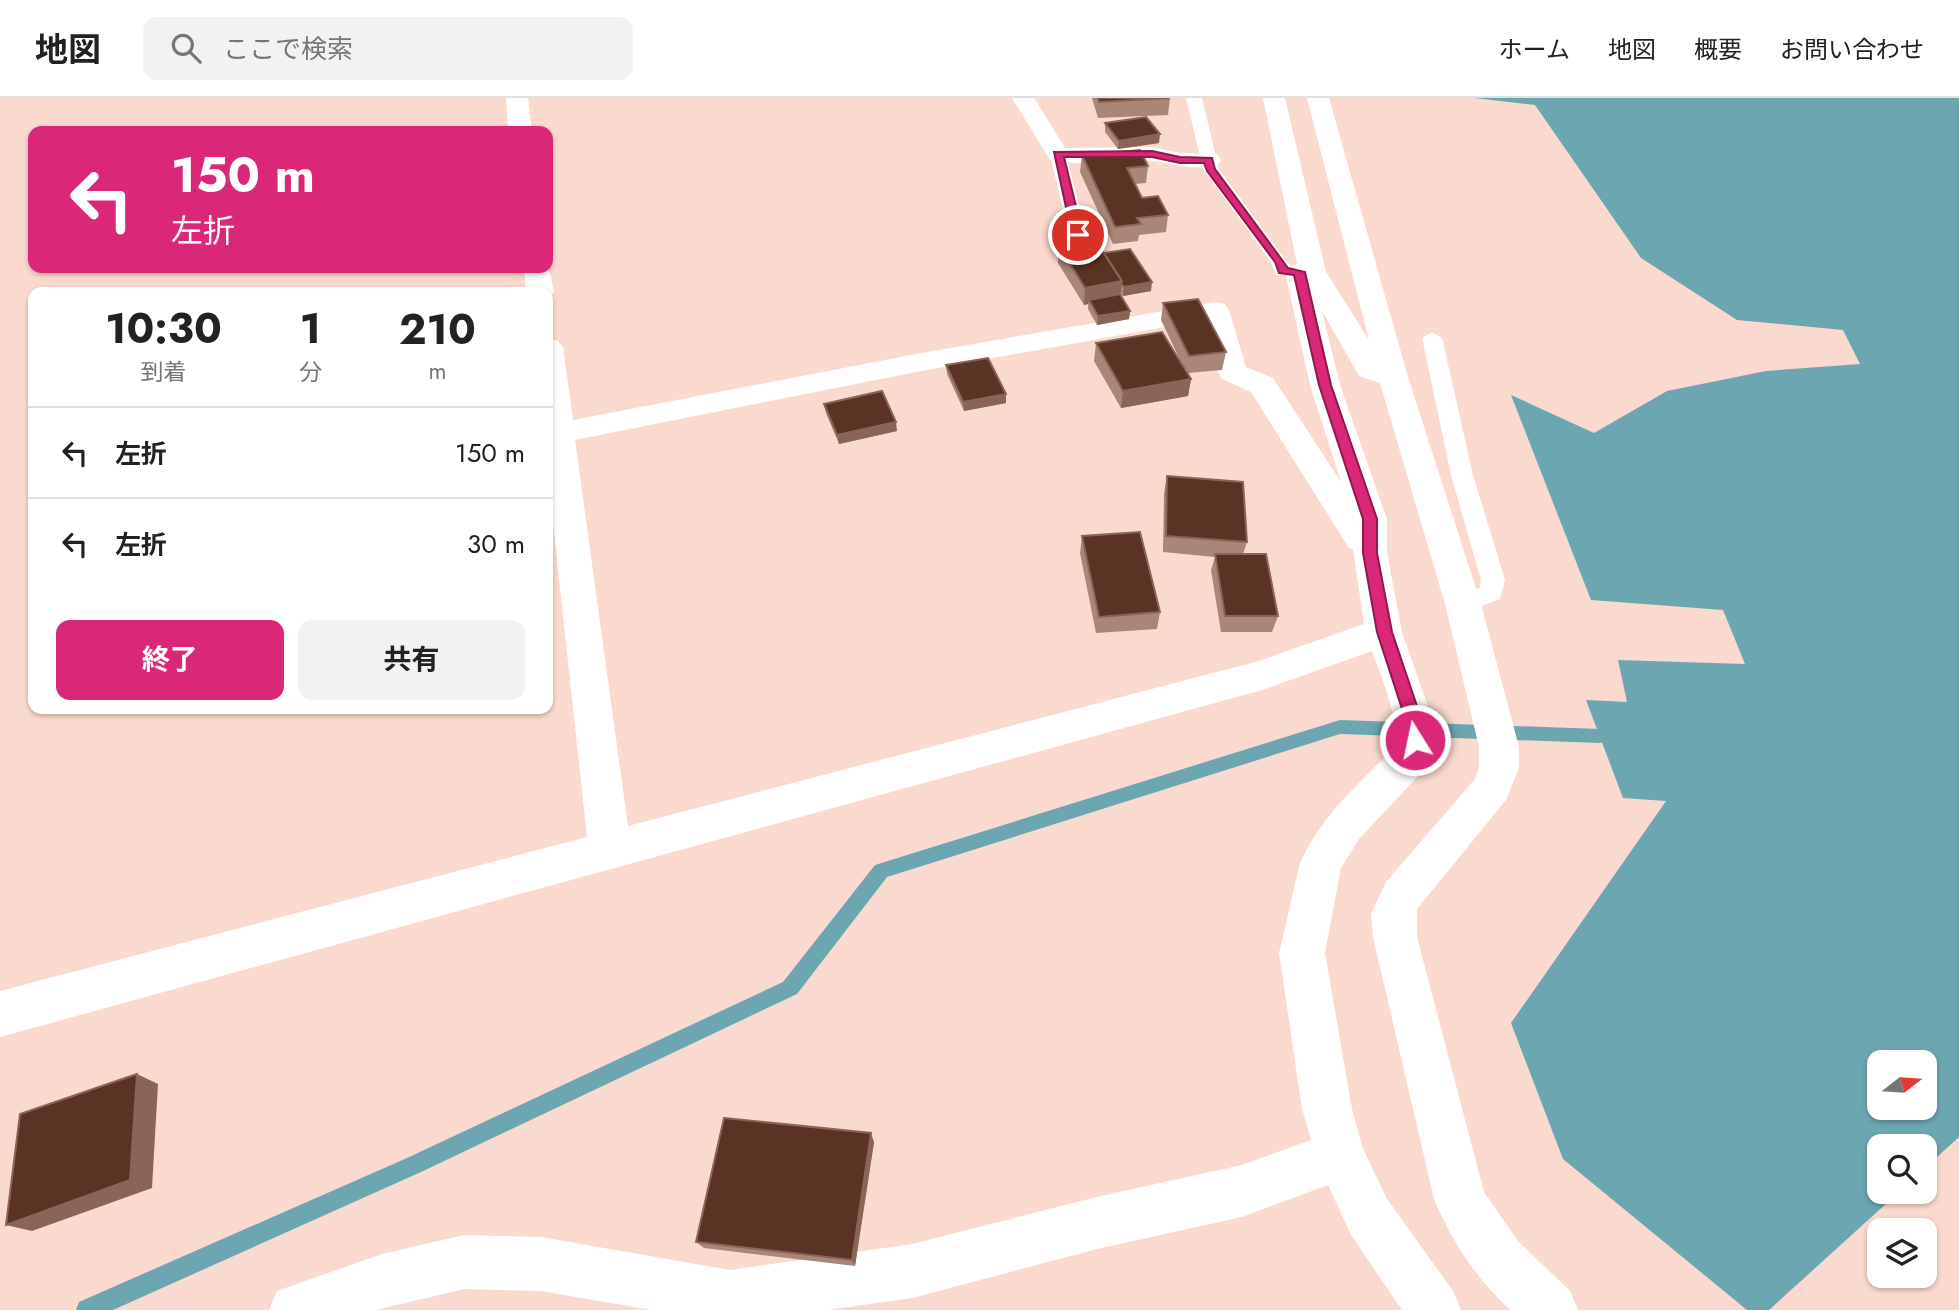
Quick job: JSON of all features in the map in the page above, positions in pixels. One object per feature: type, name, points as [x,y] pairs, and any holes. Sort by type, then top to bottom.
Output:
[{"type":"street","points":[[517,98],[520,126]]},
{"type":"street","points":[[1023,98],[1058,155],[1152,154],[1180,160],[1209,160]]},
{"type":"street","points":[[1275,98],[1325,385],[1370,519],[1370,553],[1384,632],[1409,740],[1344,826],[1321,863],[1302,953],[1327,1109],[1340,1155],[1369,1217],[1434,1310]]},
{"type":"street","points":[[1318,98],[1393,377],[1464,604],[1499,747],[1499,768],[1492,788],[1401,895],[1393,914],[1395,937],[1460,1199],[1474,1229],[1494,1258],[1551,1310]]},
{"type":"street","points":[[1306,272],[1366,359],[1369,369],[1393,377]]},
{"type":"street","points":[[559,433],[916,363],[1215,310],[1233,372],[1262,385],[1370,553]]},
{"type":"street","points":[[553,386],[610,850]]},
{"type":"street","points":[[0,1014],[1262,676],[1384,632]]},
{"type":"street","points":[[296,1310],[382,1281],[464,1262],[541,1264],[730,1297],[899,1273],[1101,1222],[1242,1191],[1340,1155]]},
{"type":"lane","points":[[1194,98],[1210,169],[1280,262],[1283,271],[1306,272]]},
{"type":"lane","points":[[1058,155],[1078,235]]},
{"type":"lane","points":[[1432,338],[1462,475],[1493,580],[1491,593],[1464,604]]},
{"type":"water","points":[[1474,98],[1959,98],[1959,1137],[1937,1157],[1937,1134],[1867,1134],[1867,1204],[1886,1204],[1867,1218],[1867,1221],[1769,1310],[1747,1310],[1563,1159],[1511,1023],[1666,801],[1623,798],[1586,700],[1627,702],[1618,660],[1745,664],[1723,610],[1591,600],[1511,395],[1594,433],[1667,391],[1766,371],[1860,364],[1843,330],[1737,320],[1641,258],[1535,105]]},
{"type":"building","points":[[1098,98],[1170,98],[1099,102]]},
{"type":"building","points":[[1146,117],[1160,134],[1119,141],[1105,123]]},
{"type":"building","points":[[1140,150],[1148,166],[1127,168],[1142,198],[1158,196],[1168,215],[1137,218],[1141,224],[1115,227],[1082,155]]},
{"type":"building","points":[[1095,240],[1122,281],[1085,288],[1059,246]]},
{"type":"building","points":[[1130,249],[1152,282],[1124,287],[1121,284],[1122,281],[1104,253]]},
{"type":"building","points":[[1120,294],[1130,311],[1098,316],[1089,300]]},
{"type":"building","points":[[1198,299],[1226,352],[1189,356],[1163,303]]},
{"type":"building","points":[[1162,332],[1191,379],[1123,391],[1096,343]]},
{"type":"building","points":[[988,358],[1006,394],[963,402],[946,365]]},
{"type":"building","points":[[882,391],[896,422],[837,435],[824,404]]},
{"type":"building","points":[[1167,476],[1243,482],[1247,542],[1166,536]]},
{"type":"building","points":[[1140,532],[1160,612],[1099,617],[1082,536]]},
{"type":"building","points":[[1215,554],[1266,554],[1278,616],[1225,616]]},
{"type":"building","points":[[137,1074],[130,1180],[6,1225],[20,1114]]},
{"type":"building","points":[[724,1118],[871,1133],[852,1260],[696,1242]]},
{"type":"waterway","points":[[87,1310],[414,1165],[790,988],[881,871],[1340,727],[1600,736]]},
{"type":"route","points":[[1078,235],[1058,155],[1152,154],[1180,160],[1209,160],[1210,169],[1280,262],[1283,271],[1299,272],[1325,385],[1370,519],[1370,553],[1384,632],[1413,718],[1415,740]]}]
